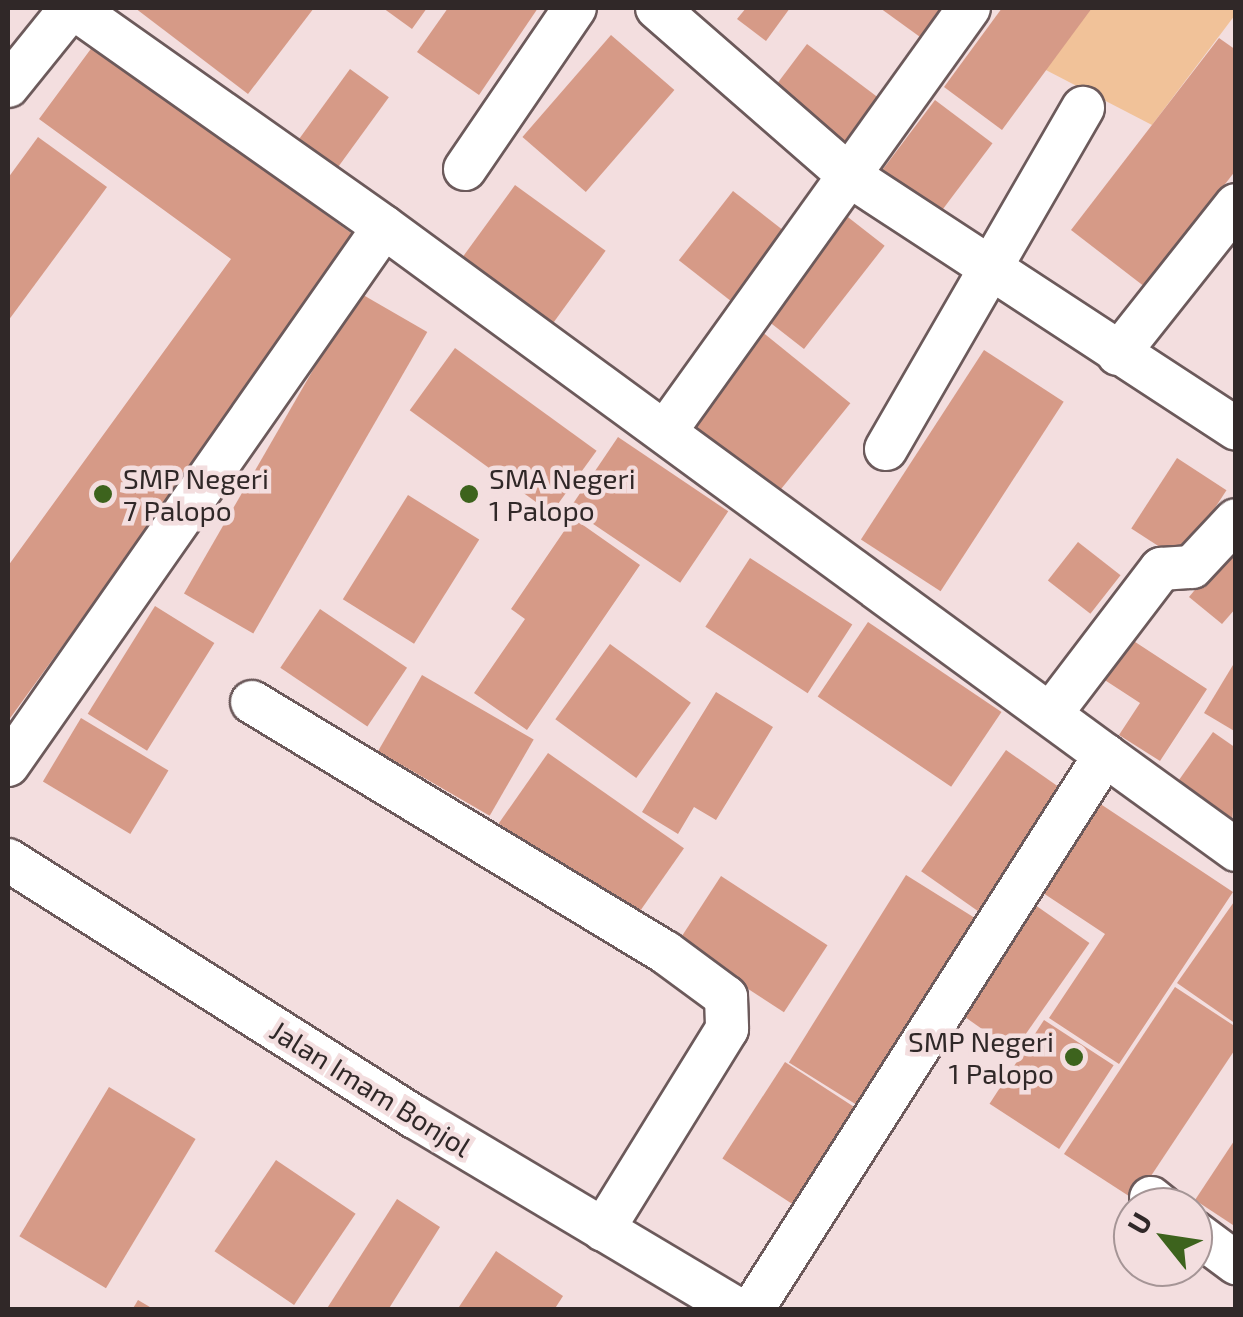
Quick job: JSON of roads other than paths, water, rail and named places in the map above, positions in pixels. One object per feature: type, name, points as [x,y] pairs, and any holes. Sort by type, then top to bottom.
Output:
[{"type":"street","points":[[8,86],[72,8],[667,429],[1236,850]]},
{"type":"street","points":[[465,169],[576,8]]},
{"type":"street","points":[[656,8],[846,174],[1236,429]]},
{"type":"street","points":[[667,429],[846,174],[969,8]]},
{"type":"street","points":[[886,449],[994,272],[1083,108]]},
{"type":"street","points":[[1118,354],[1236,205]]},
{"type":"street","points":[[8,765],[384,226]]},
{"type":"street","points":[[1052,712],[1161,569],[1192,567],[1236,520]]},
{"type":"street","points":[[252,702],[665,952],[726,996],[727,1029],[603,1230]]},
{"type":"street","points":[[752,1310],[1105,755]]},
{"type":"street","name":"Jalan Imam Bonjol","points":[[8,860],[738,1310]]},
{"type":"street","points":[[1213,1246],[1236,1263]]},
{"type":"place","name":"SMP Negeri 7 Palopo","points":[[103,494]]},
{"type":"place","name":"SMA Negeri 1 Palopo","points":[[469,494]]},
{"type":"place","name":"SMP Negeri 1 Palopo","points":[[1074,1057]]}]
